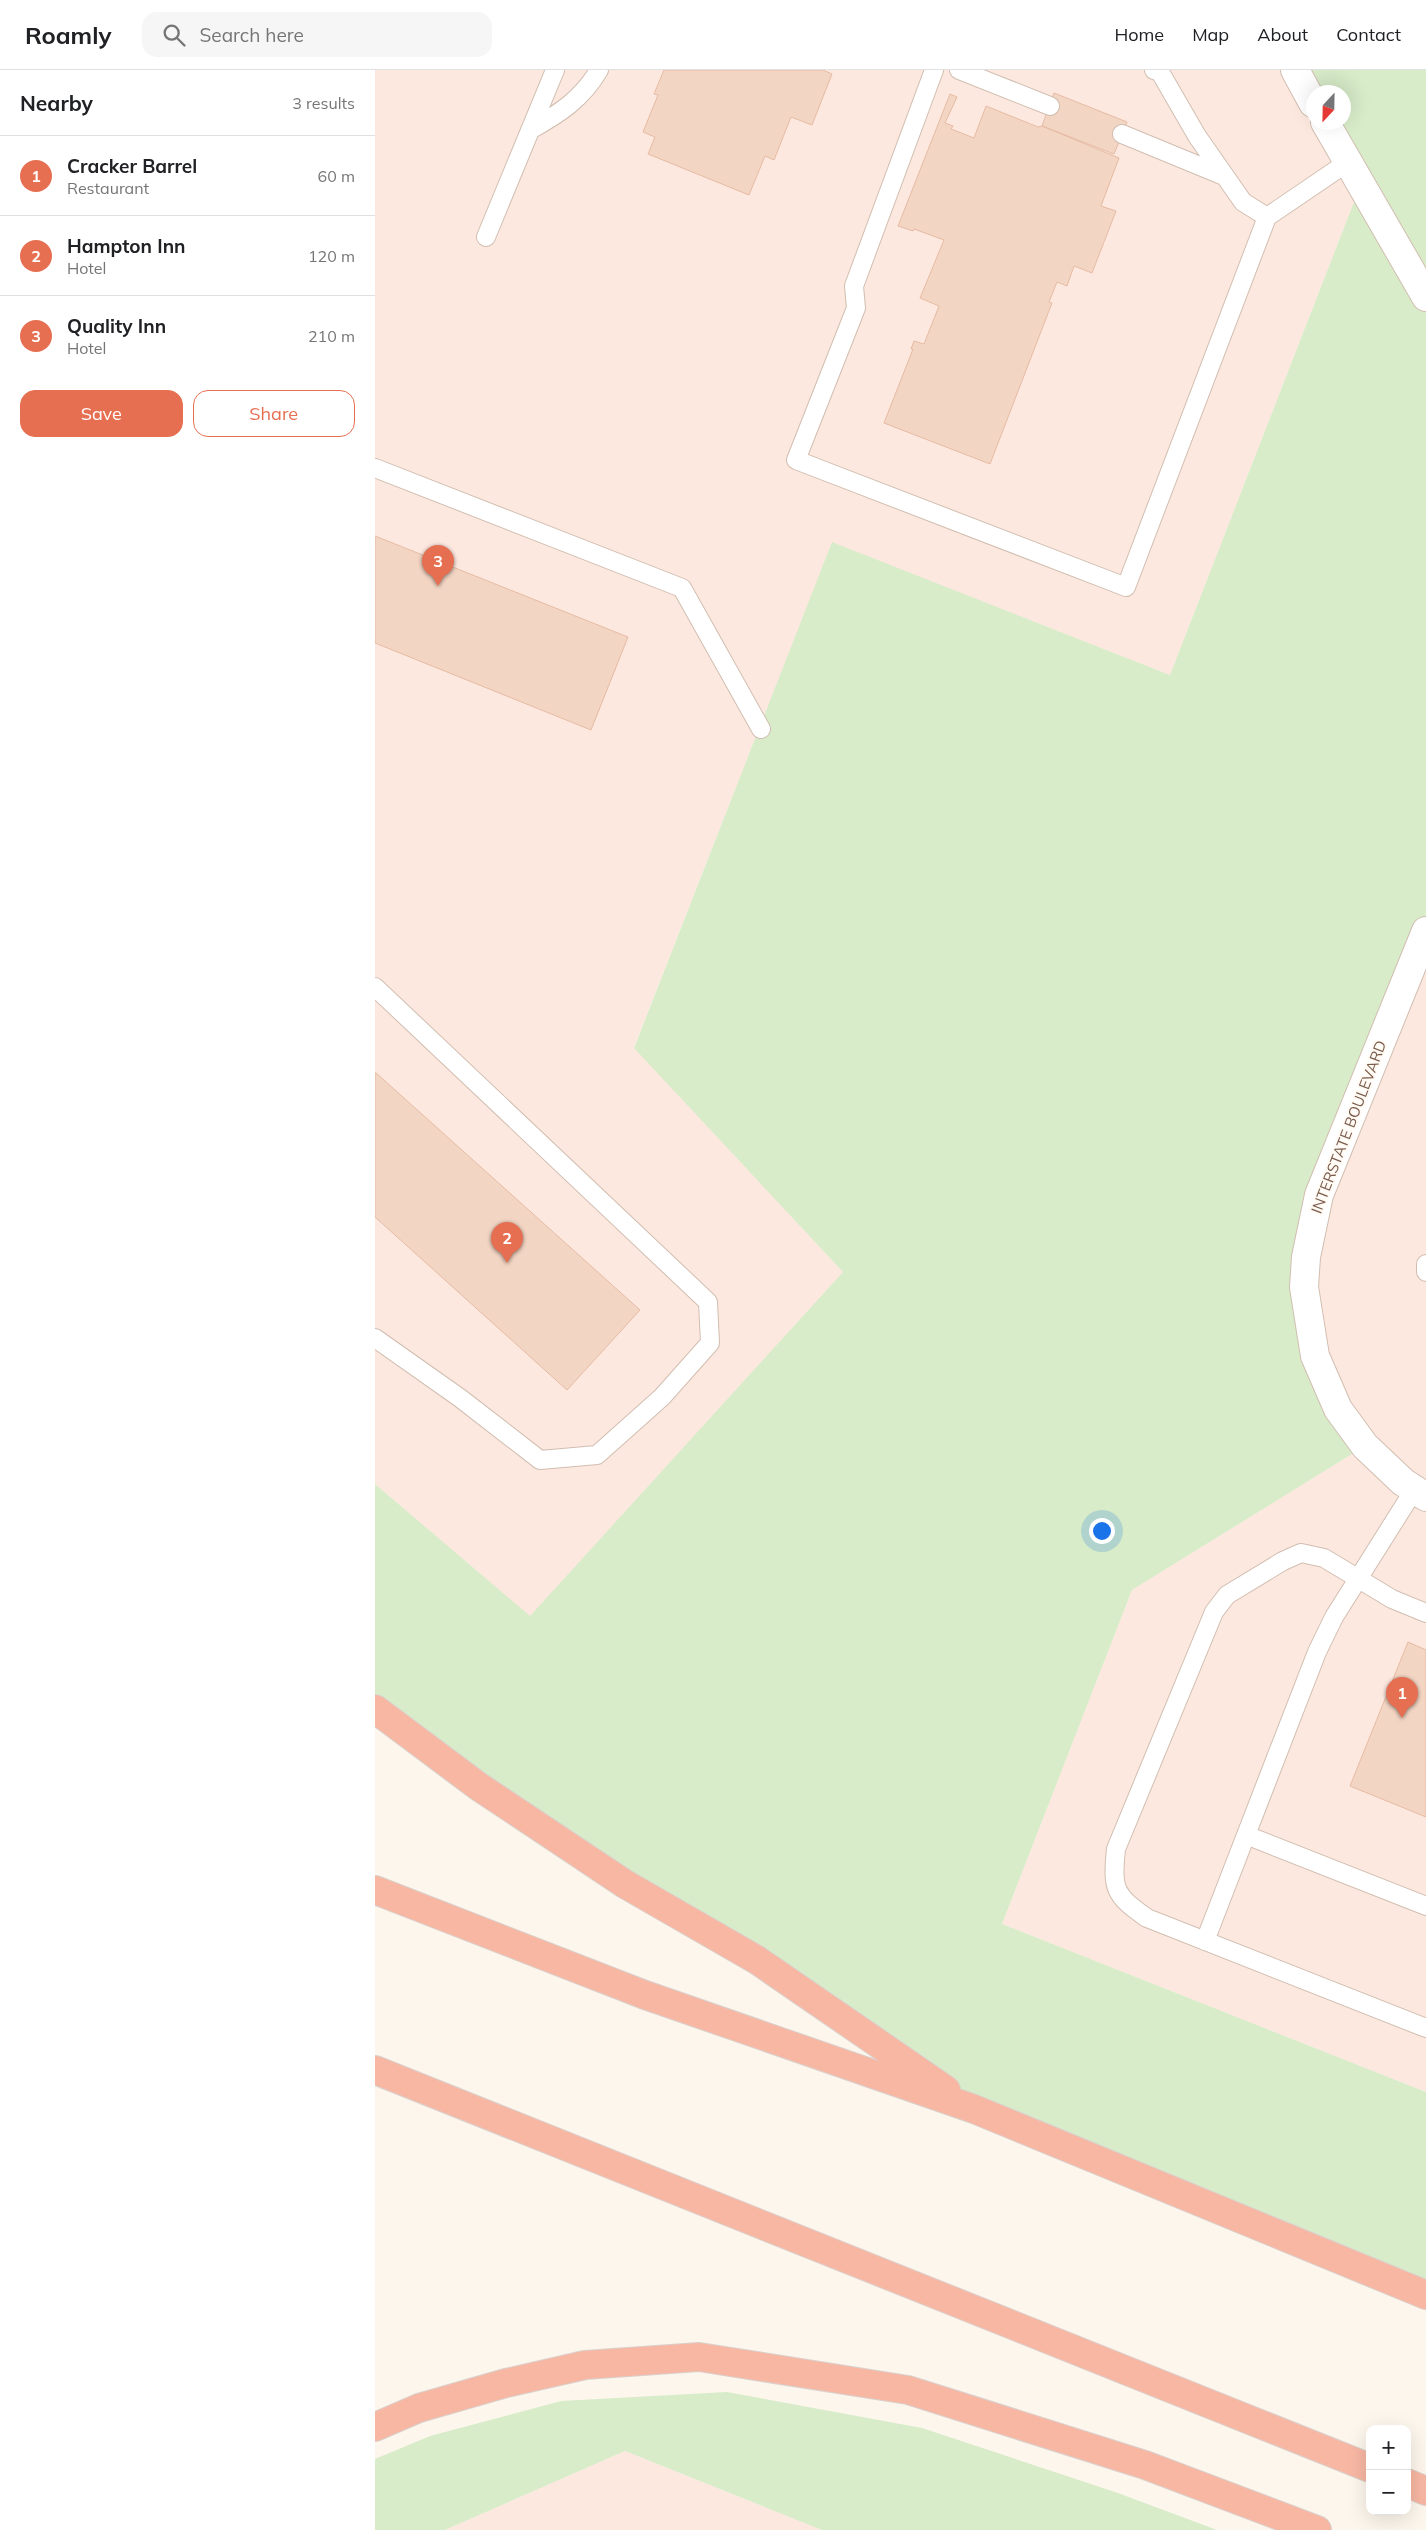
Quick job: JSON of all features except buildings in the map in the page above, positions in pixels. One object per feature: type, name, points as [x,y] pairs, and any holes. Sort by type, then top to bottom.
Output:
[{"type":"highway","points":[[375,1709],[486,1791],[625,1884],[757,1960],[975,2110]]},
{"type":"highway","points":[[375,1890],[645,1995],[975,2110],[1426,2294]]},
{"type":"highway","points":[[375,2070],[1366,2466]]},
{"type":"highway","points":[[375,2427],[419,2408],[506,2383],[585,2365],[699,2357],[908,2390],[1145,2465],[1317,2530]]},
{"type":"highway","points":[[1411,2485],[1426,2491]]},
{"type":"street","points":[[1295,70],[1306,90]]},
{"type":"street","points":[[1330,130],[1426,297]]},
{"type":"street","name":"INTERSTATE BOULEVARD","points":[[1420,1493],[1365,1446],[1339,1409],[1315,1356],[1304,1287],[1306,1257],[1319,1195],[1426,931]]},
{"type":"lane","points":[[486,237],[555,70]]},
{"type":"lane","points":[[530,130],[562,113],[580,96],[599,70]]},
{"type":"lane","points":[[934,70],[854,286],[855,308],[796,460],[1126,587],[1267,217],[1348,162]]},
{"type":"lane","points":[[959,70],[1050,106]]},
{"type":"lane","points":[[1154,70],[1160,72],[1224,176],[1243,202],[1267,217]]},
{"type":"lane","points":[[1122,134],[1224,176]]},
{"type":"lane","points":[[375,468],[682,588],[761,729]]},
{"type":"lane","points":[[375,987],[708,1302],[710,1342],[662,1396],[597,1455],[540,1460],[460,1398],[375,1338]]},
{"type":"lane","points":[[1426,1264],[1426,1272]]},
{"type":"lane","points":[[1205,1941],[1317,1652],[1358,1579],[1420,1493]]},
{"type":"lane","points":[[1426,1613],[1392,1599],[1324,1558],[1301,1553],[1227,1595],[1214,1612],[1115,1849],[1113,1876],[1123,1901],[1147,1918],[1426,2028]]},
{"type":"lane","points":[[1246,1835],[1426,1906]]},
{"type":"shaded area","points":[[375,70],[1295,70],[1306,89],[1306,130],[1330,130],[1361,184],[1170,675],[832,543],[634,1047],[843,1272],[530,1617],[375,1484]]},
{"type":"shaded area","points":[[1426,931],[1426,2092],[1002,1924],[1132,1590],[1365,1446],[1338,1409],[1306,1257]]},
{"type":"shaded area","points":[[625,2451],[822,2530],[445,2530]]},
{"type":"green space","points":[[1295,70],[1426,70],[1426,931],[1319,1195],[1315,1356],[1365,1446],[1132,1590],[1002,1924],[1426,2092],[1426,2296],[974,2109],[375,1709],[375,1484],[530,1616],[843,1272],[634,1048],[832,542],[1170,675],[1361,184],[1329,130],[1351,130],[1351,85],[1307,85]]},
{"type":"green space","points":[[727,2392],[922,2428],[1118,2493],[1217,2530],[822,2530],[625,2451],[445,2530],[375,2530],[375,2459],[430,2436],[561,2401]]},
{"type":"place","name":"Quality Inn","points":[[438,586]]},
{"type":"place","name":"Hampton Inn","points":[[507,1263]]},
{"type":"place","name":"Cracker Barrel","points":[[1402,1718]]}]
